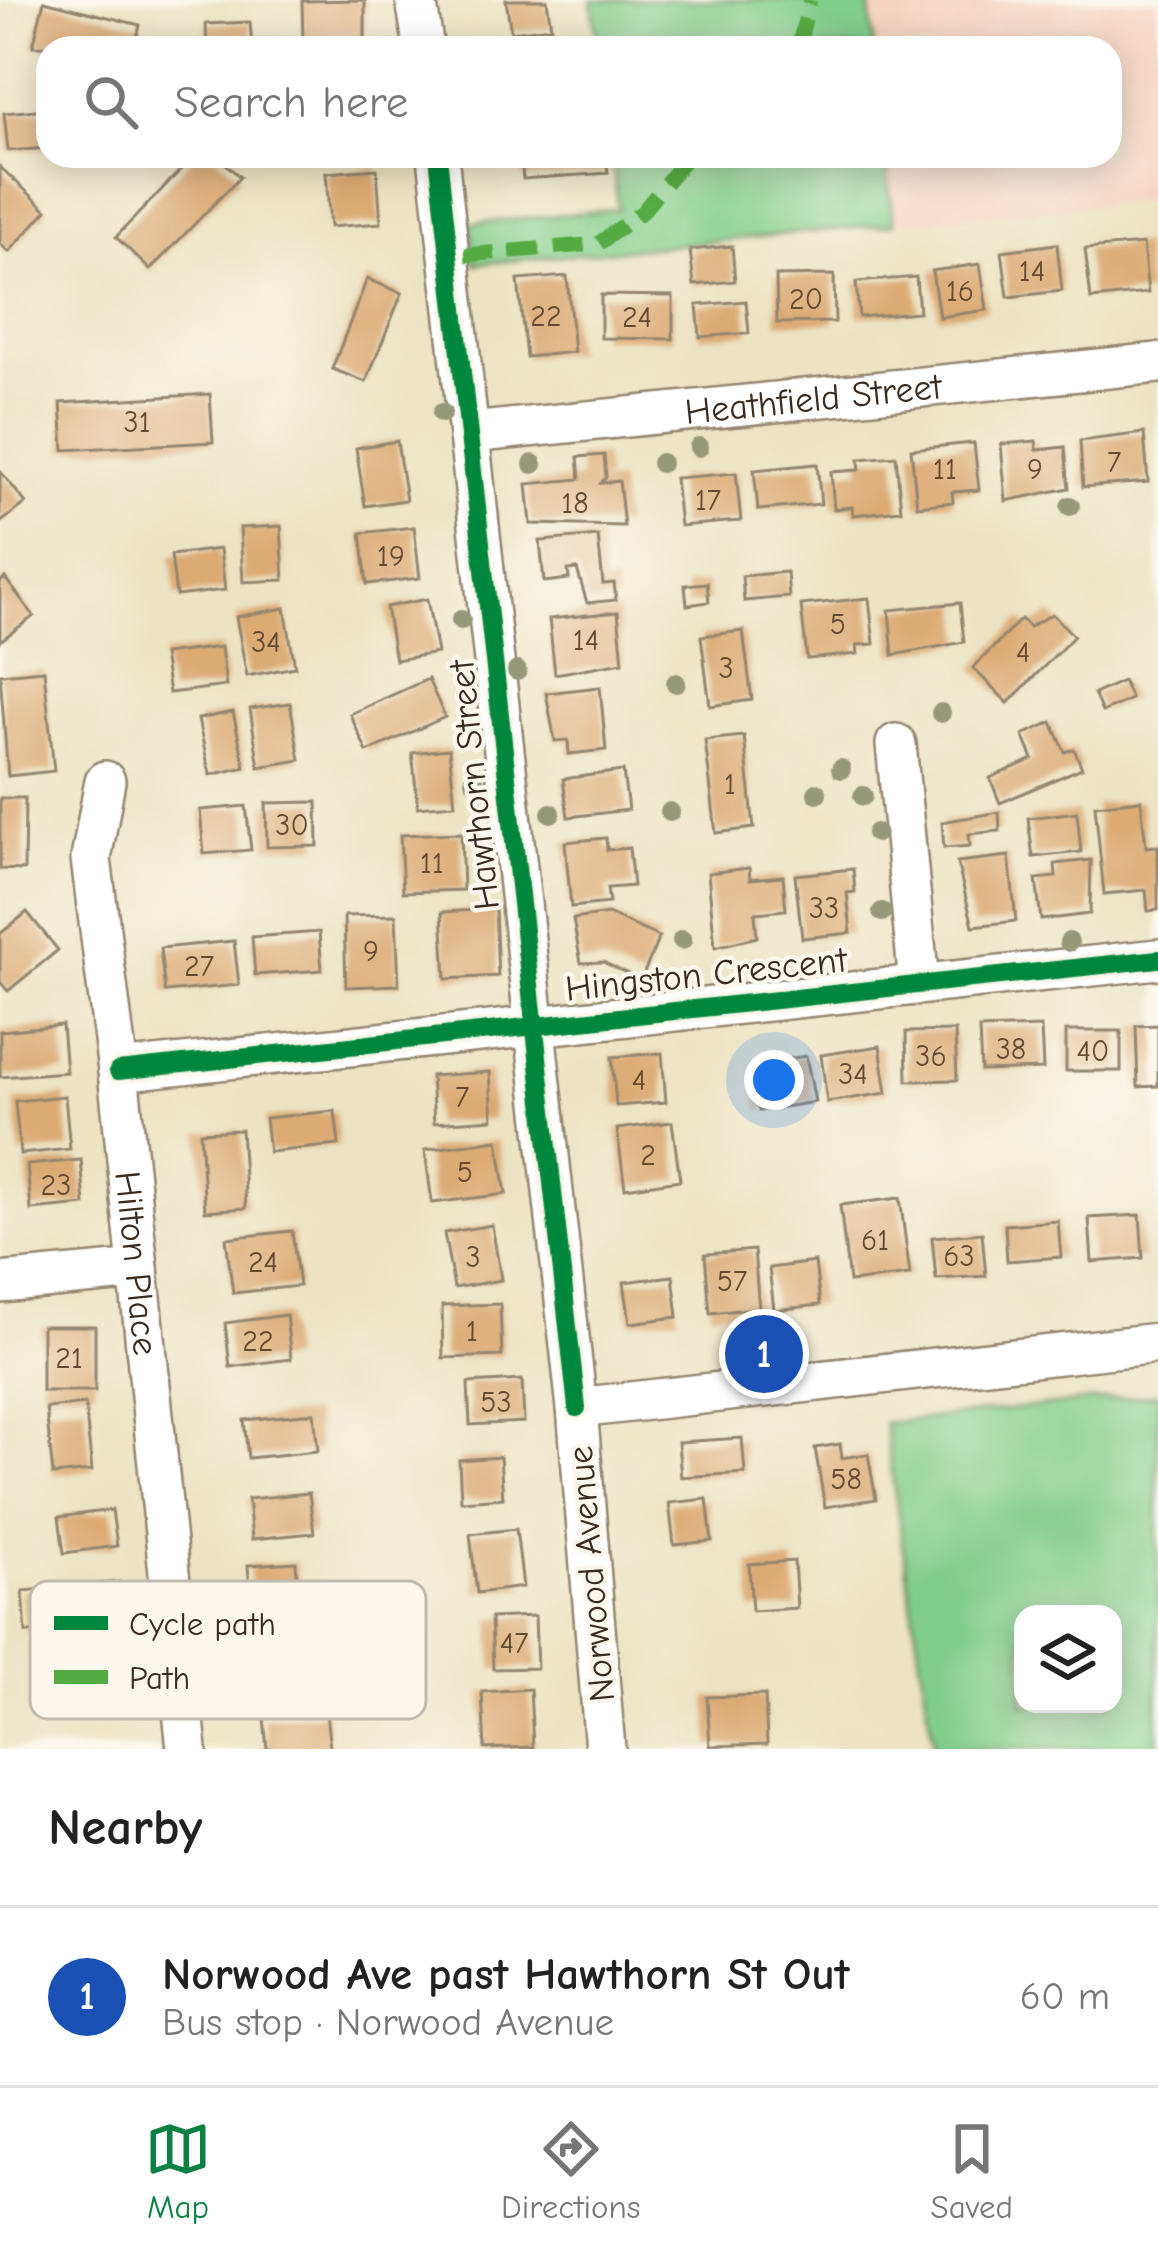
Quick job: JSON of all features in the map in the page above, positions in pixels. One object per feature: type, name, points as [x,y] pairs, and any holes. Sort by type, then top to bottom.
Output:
[{"type":"street","points":[[416,0],[422,36]]},
{"type":"street","name":"Hawthorn Street","points":[[439,168],[577,1408]]},
{"type":"street","name":"Heathfield Street","points":[[470,433],[1158,363]]},
{"type":"street","points":[[896,744],[919,984]]},
{"type":"street","name":"Hilton Place","points":[[105,782],[91,859],[118,1071],[170,1581]]},
{"type":"street","name":"Hingston Crescent","points":[[118,1071],[1158,959]]},
{"type":"street","points":[[0,1283],[138,1270]]},
{"type":"street","name":"Norwood Avenue","points":[[605,1749],[577,1408],[1158,1343]]},
{"type":"street","name":"Hilton Place","points":[[184,1719],[187,1749]]},
{"type":"shaded area","points":[[869,0],[1158,0],[1158,200],[894,224],[887,168],[1122,168],[1122,36],[873,36]]},
{"type":"green space","points":[[592,0],[869,0],[873,36],[596,36]]},
{"type":"green space","points":[[613,168],[887,168],[894,224],[475,264],[470,224],[618,209]]},
{"type":"green space","points":[[1158,1394],[1158,1749],[934,1749],[884,1423]]},
{"type":"building","points":[[365,0],[365,36],[303,36],[302,1]]},
{"type":"building","points":[[506,0],[547,0],[551,27],[511,32]]},
{"type":"building","points":[[44,1],[140,25],[137,36],[36,36],[33,46]]},
{"type":"building","points":[[250,22],[251,36],[206,36],[206,24]]},
{"type":"building","points":[[36,110],[36,149],[8,151],[4,113]]},
{"type":"building","points":[[0,167],[47,210],[9,252],[0,244]]},
{"type":"building","points":[[182,168],[230,168],[240,177],[150,270],[116,237]]},
{"type":"building","points":[[522,168],[607,168],[608,173],[523,179]]},
{"type":"building","points":[[377,169],[381,223],[330,227],[326,173]]},
{"type":"building","points":[[1057,244],[1062,291],[1008,297],[1002,251]]},
{"type":"building","points":[[1143,244],[1148,293],[1091,299],[1085,249]]},
{"type":"building","points":[[732,246],[735,281],[694,285],[690,250]]},
{"type":"building","points":[[980,264],[987,310],[939,317],[932,271]]},
{"type":"building","points":[[834,275],[835,322],[777,323],[776,276]]},
{"type":"building","points":[[567,276],[574,352],[526,357],[518,280]]},
{"type":"building","points":[[916,277],[919,312],[859,317],[856,282]]},
{"type":"building","points":[[367,279],[402,293],[366,382],[332,369]]},
{"type":"building","points":[[601,295],[673,296],[673,339],[601,338]]},
{"type":"building","points":[[746,301],[749,333],[700,337],[697,305]]},
{"type":"building","points":[[210,394],[213,442],[64,450],[61,403]]},
{"type":"building","points":[[1144,433],[1148,482],[1083,487],[1080,441]]},
{"type":"building","points":[[397,441],[406,500],[365,506],[356,448]]},
{"type":"building","points":[[1036,441],[1037,450],[1065,447],[1069,488],[1006,501],[1001,444]]},
{"type":"building","points":[[974,443],[979,490],[952,492],[953,502],[917,506],[911,449]]},
{"type":"building","points":[[604,455],[606,477],[601,483],[619,481],[624,526],[531,524],[527,484],[580,479],[578,457]]},
{"type":"building","points":[[896,456],[901,510],[853,515],[852,507],[834,509],[831,472],[860,470],[859,459]]},
{"type":"building","points":[[817,464],[821,504],[758,510],[754,470]]},
{"type":"building","points":[[0,471],[26,503],[0,523]]},
{"type":"building","points":[[736,473],[741,521],[680,526],[675,478]]},
{"type":"building","points":[[281,526],[284,580],[243,582],[240,528]]},
{"type":"building","points":[[414,527],[420,578],[367,584],[361,533]]},
{"type":"building","points":[[598,536],[603,584],[614,583],[616,600],[587,603],[577,569],[568,570],[569,579],[544,582],[540,541]]},
{"type":"building","points":[[220,549],[225,590],[176,596],[171,555]]},
{"type":"building","points":[[787,572],[789,597],[744,601],[742,576]]},
{"type":"building","points":[[5,578],[34,616],[0,641],[0,582]]},
{"type":"building","points":[[707,583],[709,602],[687,605],[685,585]]},
{"type":"building","points":[[869,598],[874,644],[857,645],[858,654],[807,659],[801,605]]},
{"type":"building","points":[[427,599],[437,653],[395,660],[386,607]]},
{"type":"building","points":[[960,603],[964,642],[893,655],[889,610]]},
{"type":"building","points":[[285,608],[295,667],[247,676],[236,617]]},
{"type":"building","points":[[618,612],[623,662],[555,674],[549,619]]},
{"type":"building","points":[[1052,614],[1074,636],[1008,703],[973,668],[1021,619],[1029,627]]},
{"type":"building","points":[[743,631],[752,700],[710,706],[701,636]]},
{"type":"building","points":[[221,647],[226,686],[169,693],[163,654]]},
{"type":"building","points":[[44,670],[54,771],[8,776],[0,674]]},
{"type":"building","points":[[428,679],[445,717],[367,752],[350,714]]},
{"type":"building","points":[[1123,681],[1131,699],[1102,712],[1094,694]]},
{"type":"building","points":[[600,687],[606,750],[569,754],[568,740],[555,741],[546,693]]},
{"type":"building","points":[[290,703],[300,760],[259,767],[250,709]]},
{"type":"building","points":[[233,712],[245,767],[210,775],[198,719]]},
{"type":"building","points":[[1052,722],[1065,752],[1074,749],[1082,768],[1000,803],[990,778],[1033,759],[1023,735]]},
{"type":"building","points":[[744,736],[754,828],[716,833],[705,740]]},
{"type":"building","points":[[449,749],[455,804],[418,807],[412,753]]},
{"type":"building","points":[[623,771],[628,810],[568,817],[563,779]]},
{"type":"building","points":[[0,798],[25,798],[24,870],[0,869]]},
{"type":"building","points":[[1141,800],[1146,847],[1158,846],[1158,910],[1148,911],[1146,890],[1104,894],[1095,805]]},
{"type":"building","points":[[317,802],[318,846],[267,847],[266,803]]},
{"type":"building","points":[[246,806],[251,850],[204,854],[200,810]]},
{"type":"building","points":[[999,812],[1000,831],[969,834],[970,846],[944,848],[942,822]]},
{"type":"building","points":[[1077,812],[1081,852],[1033,857],[1028,818]]},
{"type":"building","points":[[461,833],[463,890],[403,892],[400,835]]},
{"type":"building","points":[[606,838],[607,850],[629,848],[633,886],[607,888],[609,903],[571,907],[565,842]]},
{"type":"building","points":[[1009,856],[1016,921],[973,926],[957,862]]},
{"type":"building","points":[[1091,860],[1090,914],[1041,920],[1036,879],[1056,877],[1055,864]]},
{"type":"building","points":[[749,868],[750,879],[783,876],[786,910],[755,913],[757,937],[715,947],[708,873]]},
{"type":"building","points":[[853,869],[855,892],[847,893],[851,933],[802,938],[795,875]]},
{"type":"building","points":[[495,909],[498,976],[446,979],[442,912]]},
{"type":"building","points":[[27,912],[58,950],[8,991],[0,982],[0,934]]},
{"type":"building","points":[[608,914],[659,937],[641,980],[603,962],[581,963],[573,919]]},
{"type":"building","points":[[396,915],[399,985],[346,987],[344,916]]},
{"type":"building","points":[[319,932],[322,970],[255,975],[252,937]]},
{"type":"building","points":[[234,941],[239,985],[165,992],[160,948]]},
{"type":"building","points":[[62,1025],[66,1072],[0,1077],[0,1031]]},
{"type":"building","points":[[1158,1025],[1158,1086],[1138,1087],[1136,1026]]},
{"type":"building","points":[[1041,1027],[1043,1069],[981,1071],[979,1029]]},
{"type":"building","points":[[955,1031],[957,1080],[907,1081],[906,1032]]},
{"type":"building","points":[[1066,1031],[1121,1031],[1121,1071],[1066,1071]]},
{"type":"building","points":[[880,1046],[887,1093],[827,1102],[821,1055]]},
{"type":"building","points":[[662,1053],[666,1102],[616,1106],[612,1057]]},
{"type":"building","points":[[806,1056],[815,1102],[759,1111],[751,1065]]},
{"type":"building","points":[[490,1072],[493,1119],[434,1123],[431,1076]]},
{"type":"building","points":[[65,1096],[70,1149],[20,1154],[15,1101]]},
{"type":"building","points":[[335,1111],[339,1145],[269,1152],[265,1118]]},
{"type":"building","points":[[672,1122],[680,1180],[625,1188],[617,1129]]},
{"type":"building","points":[[241,1130],[246,1208],[205,1211],[200,1132]]},
{"type":"building","points":[[498,1140],[506,1194],[432,1203],[425,1150]]},
{"type":"building","points":[[81,1160],[85,1205],[31,1210],[27,1165]]},
{"type":"building","points":[[900,1198],[910,1275],[849,1282],[840,1205]]},
{"type":"building","points":[[1140,1215],[1143,1258],[1092,1262],[1089,1218]]},
{"type":"building","points":[[1058,1221],[1061,1257],[1007,1261],[1005,1225]]},
{"type":"building","points":[[492,1225],[501,1280],[454,1288],[444,1233]]},
{"type":"building","points":[[292,1231],[299,1286],[233,1293],[226,1238]]},
{"type":"building","points":[[982,1233],[986,1276],[936,1279],[932,1237]]},
{"type":"building","points":[[754,1250],[759,1308],[710,1313],[705,1254]]},
{"type":"building","points":[[815,1262],[820,1305],[774,1310],[769,1268]]},
{"type":"building","points":[[673,1276],[678,1317],[630,1323],[624,1282]]},
{"type":"building","points":[[500,1304],[502,1356],[443,1358],[442,1306]]},
{"type":"building","points":[[286,1315],[291,1359],[230,1367],[225,1323]]},
{"type":"building","points":[[42,1326],[95,1326],[95,1391],[42,1391]]},
{"type":"building","points":[[522,1380],[524,1422],[470,1425],[468,1383]]},
{"type":"building","points":[[85,1404],[92,1471],[53,1475],[46,1408]]},
{"type":"building","points":[[314,1413],[318,1451],[248,1458],[244,1420]]},
{"type":"building","points":[[742,1438],[745,1473],[681,1477],[678,1442]]},
{"type":"building","points":[[840,1444],[842,1458],[868,1454],[876,1499],[825,1507],[815,1448]]},
{"type":"building","points":[[500,1457],[503,1498],[461,1501],[459,1460]]},
{"type":"building","points":[[309,1493],[314,1533],[252,1539],[248,1499]]},
{"type":"building","points":[[707,1499],[712,1541],[674,1545],[669,1503]]},
{"type":"building","points":[[112,1510],[117,1546],[64,1553],[59,1517]]},
{"type":"building","points":[[516,1529],[523,1587],[477,1593],[470,1534]]},
{"type":"building","points":[[794,1561],[797,1608],[752,1611],[749,1564]]},
{"type":"building","points":[[296,1562],[297,1581],[249,1581],[248,1565]]},
{"type":"building","points":[[30,1590],[30,1633],[26,1633],[23,1591]]},
{"type":"building","points":[[535,1616],[537,1668],[493,1669],[491,1618]]},
{"type":"building","points":[[530,1689],[533,1747],[485,1749],[482,1692]]},
{"type":"building","points":[[765,1695],[767,1744],[710,1746],[707,1697]]},
{"type":"building","points":[[264,1719],[327,1719],[330,1749],[267,1749]]},
{"type":"marked path","points":[[801,36],[810,0]]},
{"type":"marked path","points":[[465,255],[598,244],[643,211],[678,168]]},
{"type":"cycle path","points":[[439,168],[577,1408]]},
{"type":"cycle path","points":[[118,1071],[1158,959]]},
{"type":"place","name":"Norwood Ave past Hawthorn St Out","points":[[764,1354]]}]
